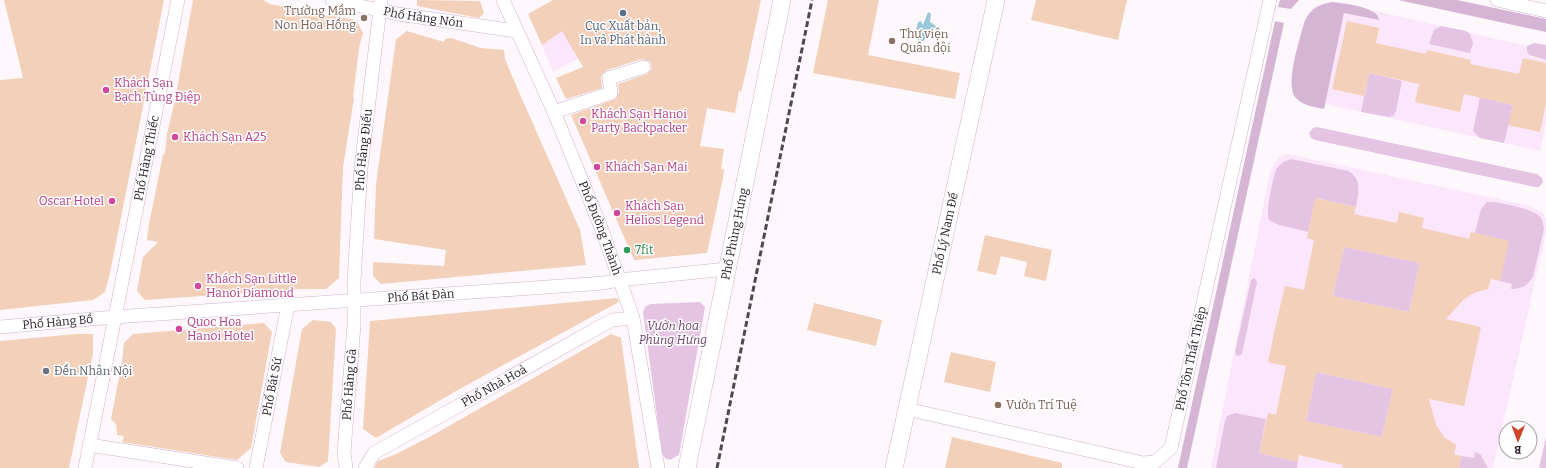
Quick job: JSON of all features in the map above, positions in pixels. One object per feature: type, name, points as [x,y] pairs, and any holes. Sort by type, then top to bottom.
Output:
[{"type":"street","name":"Phố Hàng Thiếc","points":[[84,468],[178,0]]},
{"type":"street","name":"Phố Hàng Nón","points":[[332,0],[381,5],[516,31]]},
{"type":"street","name":"Phố Đường Thành","points":[[503,0],[554,112],[602,230],[633,318],[658,468]]},
{"type":"street","name":"Phố Phùng Hưng","points":[[687,468],[782,0]]},
{"type":"street","name":"Phố Lý Nam Đế","points":[[894,468],[996,0]]},
{"type":"street","name":"Phố Tôn Thất Thiệp","points":[[907,409],[1143,463],[1154,462],[1171,448],[1270,0]]},
{"type":"street","points":[[1497,0],[1546,11]]},
{"type":"street","name":"Phố Hàng Điếu","points":[[355,300],[354,281],[361,168],[381,5]]},
{"type":"street","points":[[554,112],[611,93],[609,78],[644,67]]},
{"type":"street","name":"Phố Bát Đàn","points":[[114,317],[604,283],[619,280],[727,269]]},
{"type":"street","name":"Phố Hàng Gà","points":[[346,468],[344,452],[355,300]]},
{"type":"street","name":"Phố Bát Sứ","points":[[256,468],[288,305]]},
{"type":"street","name":"Phố Hàng Bồ","points":[[0,327],[114,317]]},
{"type":"street","name":"Phố Nhà Hoả","points":[[365,468],[374,453],[612,320],[633,318]]},
{"type":"street","points":[[89,445],[155,462],[238,468]]},
{"type":"shaded area","points":[[1280,0],[1299,0],[1291,9],[1278,7]]},
{"type":"shaded area","points":[[1398,0],[1457,0],[1546,19],[1546,32]]},
{"type":"shaded area","points":[[1332,2],[1359,6],[1367,9],[1373,12],[1379,20],[1344,13],[1324,109],[1313,107],[1299,101],[1296,98],[1293,92],[1292,73],[1306,18],[1315,8]]},
{"type":"shaded area","points":[[590,10],[620,36],[553,72],[542,45]]},
{"type":"shaded area","points":[[1371,10],[1527,46],[1527,51],[1532,57],[1546,60],[1546,124],[1540,151],[1325,104],[1344,13],[1379,17]]},
{"type":"shaded area","points":[[1275,21],[1284,23],[1187,468],[1178,468]]},
{"type":"shaded area","points":[[1288,154],[1526,205],[1542,212],[1546,219],[1546,233],[1504,420],[1498,420],[1498,446],[1493,468],[1211,468],[1270,172],[1276,161],[1281,156]]},
{"type":"green space","points":[[1441,26],[1466,31],[1470,34],[1473,43],[1470,53],[1429,44],[1434,30]]},
{"type":"green space","points":[[1534,43],[1546,45],[1546,60],[1529,55],[1527,46]]},
{"type":"green space","points":[[1369,73],[1402,81],[1394,115],[1390,117],[1361,112]]},
{"type":"green space","points":[[1480,97],[1513,105],[1504,143],[1480,138],[1473,131]]},
{"type":"green space","points":[[1317,127],[1537,174],[1542,178],[1543,182],[1539,187],[1535,187],[1315,140],[1311,138],[1309,133],[1313,128]]},
{"type":"green space","points":[[1291,159],[1348,171],[1353,174],[1358,182],[1356,207],[1316,198],[1308,232],[1279,225],[1269,220],[1268,210],[1271,188],[1276,170],[1282,163]]},
{"type":"green space","points":[[1487,202],[1507,204],[1523,208],[1536,214],[1542,221],[1544,229],[1533,277],[1529,282],[1521,287],[1511,289],[1512,284],[1500,281],[1508,241],[1475,233],[1481,209]]},
{"type":"green space","points":[[1344,247],[1420,263],[1409,312],[1333,296]]},
{"type":"green space","points":[[1254,278],[1257,282],[1242,354],[1237,356],[1235,352],[1251,280]]},
{"type":"green space","name":"Vườn hoa Phùng Hưng","points":[[700,302],[705,307],[679,455],[670,460],[665,458],[662,453],[643,312],[645,307],[650,304]]},
{"type":"green space","points":[[1316,372],[1393,389],[1382,437],[1306,421]]},
{"type":"green space","points":[[1235,413],[1266,419],[1259,453],[1298,462],[1297,468],[1216,468],[1225,421],[1227,416]]},
{"type":"green space","points":[[1546,437],[1546,468],[1539,468]]},
{"type":"green space","points":[[1475,452],[1481,455],[1488,468],[1459,468],[1461,456],[1474,458]]},
{"type":"water","points":[[928,12],[931,14],[930,22],[935,25],[936,28],[929,30],[924,41],[918,40],[915,35],[918,22],[921,21],[923,25]]},
{"type":"building","points":[[4,0],[164,0],[110,273],[105,292],[93,300],[0,310],[0,80],[23,78]]},
{"type":"building","points":[[193,0],[263,0],[270,4],[356,20],[363,33],[359,48],[354,98],[343,167],[339,278],[326,289],[301,289],[145,300],[137,291],[143,257],[158,242],[147,240],[149,224],[163,155],[165,153],[167,134],[175,100]]},
{"type":"building","points":[[417,0],[480,1],[484,13],[479,18],[417,6]]},
{"type":"building","points":[[553,0],[761,0],[745,76],[741,92],[739,91],[735,113],[707,108],[700,146],[724,149],[721,169],[724,169],[707,253],[634,260],[571,115],[616,99],[619,92],[618,84],[647,74],[652,69],[651,64],[649,61],[642,59],[607,70],[601,76],[602,88],[566,99],[556,78],[583,67],[562,31],[542,45],[528,14]]},
{"type":"building","points":[[828,0],[879,0],[868,55],[960,73],[955,99],[813,73]]},
{"type":"building","points":[[1036,0],[1127,0],[1118,40],[1031,20]]},
{"type":"building","points":[[1347,21],[1379,28],[1376,43],[1426,54],[1427,50],[1471,60],[1470,64],[1519,74],[1523,58],[1546,63],[1546,103],[1540,132],[1508,125],[1513,105],[1464,94],[1460,112],[1415,102],[1419,84],[1369,73],[1364,96],[1332,89]]},
{"type":"building","points":[[407,31],[444,42],[445,39],[451,38],[481,48],[504,50],[505,59],[515,83],[580,230],[586,265],[381,284],[373,276],[373,262],[444,266],[446,250],[374,239],[376,184],[396,39]]},
{"type":"building","points":[[1315,198],[1356,207],[1354,214],[1397,223],[1399,212],[1424,218],[1422,228],[1469,239],[1471,232],[1509,241],[1500,281],[1491,279],[1488,289],[1476,292],[1464,299],[1446,319],[1481,327],[1464,406],[1429,399],[1436,425],[1444,437],[1456,445],[1454,454],[1461,456],[1459,468],[1342,468],[1343,465],[1299,455],[1298,462],[1259,453],[1268,413],[1276,415],[1286,366],[1268,362],[1276,324],[1285,286],[1304,290],[1314,240],[1307,238]],"holes":[[[1344,247],[1420,263],[1409,312],[1333,296]],[[1316,372],[1393,389],[1382,437],[1306,421]]]},
{"type":"building","points":[[985,235],[1052,250],[1046,281],[1024,276],[1027,262],[1001,256],[996,275],[977,271]]},
{"type":"building","points":[[617,298],[619,302],[456,391],[376,438],[363,429],[370,321]]},
{"type":"building","points":[[814,303],[882,320],[876,346],[807,330]]},
{"type":"building","points":[[313,320],[331,322],[336,329],[328,461],[319,467],[286,462],[280,453],[302,329]]},
{"type":"building","points":[[264,323],[272,332],[251,448],[237,460],[122,442],[124,436],[117,435],[116,424],[111,419],[122,362],[124,343],[133,334]]},
{"type":"building","points":[[77,334],[93,334],[93,353],[69,468],[0,468],[0,341]]},
{"type":"building","points":[[611,334],[621,338],[639,468],[374,468],[378,461],[396,454],[433,435]]},
{"type":"building","points":[[951,352],[996,362],[990,392],[944,382]]},
{"type":"building","points":[[952,437],[1062,463],[1062,468],[945,468]]},
{"type":"railway","points":[[717,468],[812,0]]},
{"type":"place","name":"Cục Xuất bản, In và Phát hành","points":[[623,13]]},
{"type":"place","name":"Trường Mầm Non Hoa Hồng","points":[[364,18]]},
{"type":"place","name":"Thư viện Quân đội","points":[[892,41]]},
{"type":"place","name":"Khách Sạn Bạch Tùng Điệp","points":[[106,90]]},
{"type":"place","name":"Khách Sạn Hanoi Party Backpacker","points":[[583,121]]},
{"type":"place","name":"Khách Sạn A25","points":[[175,137]]},
{"type":"place","name":"Khách Sạn Mai","points":[[597,167]]},
{"type":"place","name":"Oscar Hotel","points":[[112,201]]},
{"type":"place","name":"Khách Sạn Helios Legend","points":[[617,213]]},
{"type":"place","name":"7fit","points":[[627,250]]},
{"type":"place","name":"Khách Sạn Little Hanoi Diamond","points":[[198,286]]},
{"type":"place","name":"Quoc Hoa Hanoi Hotel","points":[[179,329]]},
{"type":"place","name":"Đền Nhân Nội","points":[[46,371]]},
{"type":"place","name":"Vườn Trí Tuệ","points":[[998,405]]}]
